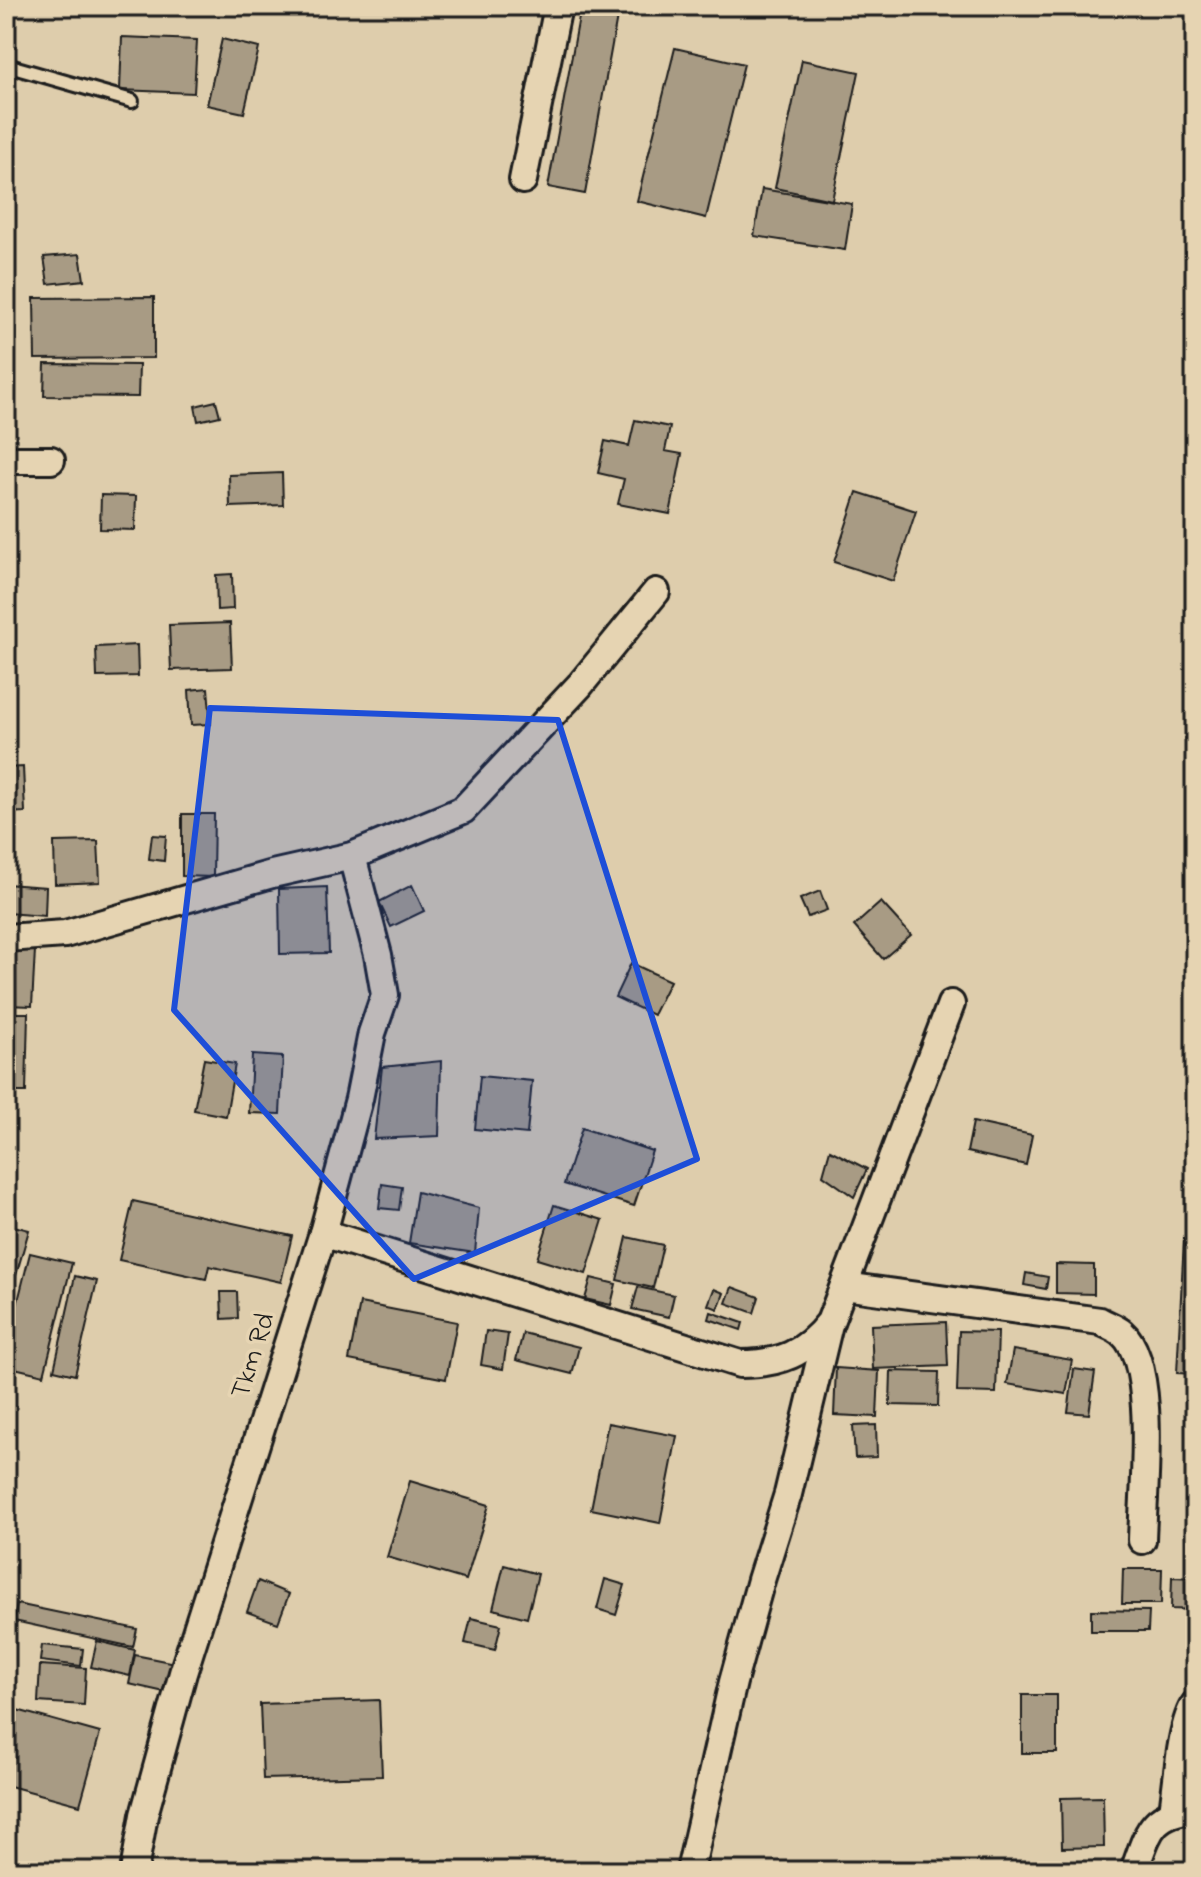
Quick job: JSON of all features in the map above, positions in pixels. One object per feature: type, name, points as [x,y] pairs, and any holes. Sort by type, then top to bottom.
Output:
[{"type":"street","points":[[523,180],[558,6]]},
{"type":"street","points":[[6,460],[51,460]]},
{"type":"street","points":[[6,938],[65,934],[272,874],[352,856],[463,810],[580,685],[656,592]]},
{"type":"street","name":"Tkm Rd","points":[[134,1871],[144,1815],[183,1673],[323,1233],[359,1099],[372,1033],[385,995],[378,955],[352,856]]},
{"type":"street","points":[[690,1871],[733,1682],[788,1494],[830,1322],[951,1004]]},
{"type":"street","points":[[323,1233],[740,1364],[767,1364],[796,1353],[816,1339],[830,1322]]},
{"type":"street","points":[[844,1286],[1100,1321],[1123,1333],[1135,1354],[1143,1378],[1146,1404],[1142,1540]]},
{"type":"street","points":[[1134,1871],[1153,1824],[1184,1810],[1182,1749],[1195,1704]]},
{"type":"lane","points":[[6,65],[132,101]]},
{"type":"highlighted area","points":[[210,708],[558,720],[697,1159],[414,1279],[174,1010]]},
{"type":"building","points":[[581,6],[619,6],[585,194],[548,187]]},
{"type":"building","points":[[122,37],[197,40],[194,93],[120,90]]},
{"type":"building","points":[[222,39],[259,48],[244,113],[207,105]]},
{"type":"building","points":[[675,48],[744,64],[706,218],[637,201]]},
{"type":"building","points":[[802,60],[859,72],[832,200],[775,188]]},
{"type":"building","points":[[762,189],[852,204],[845,250],[754,236]]},
{"type":"building","points":[[80,254],[84,280],[48,284],[44,257]]},
{"type":"building","points":[[154,297],[154,358],[35,359],[34,298]]},
{"type":"building","points":[[45,364],[139,365],[138,397],[44,396]]},
{"type":"building","points":[[216,401],[220,416],[198,421],[195,406]]},
{"type":"building","points":[[635,420],[670,427],[665,451],[682,454],[670,514],[618,504],[624,479],[598,473],[605,441],[629,446]]},
{"type":"building","points":[[282,473],[283,505],[230,507],[229,475]]},
{"type":"building","points":[[857,492],[916,511],[893,581],[834,562]]},
{"type":"building","points":[[101,495],[136,496],[135,530],[100,529]]},
{"type":"building","points":[[232,574],[233,609],[217,610],[216,575]]},
{"type":"building","points":[[230,623],[232,668],[171,670],[169,625]]},
{"type":"building","points":[[137,645],[138,676],[97,677],[96,647]]},
{"type":"building","points":[[208,688],[211,724],[191,725],[189,690]]},
{"type":"building","points":[[23,767],[25,812],[6,813],[6,768]]},
{"type":"building","points":[[182,814],[214,814],[213,877],[182,876]]},
{"type":"building","points":[[152,835],[166,836],[164,861],[149,859]]},
{"type":"building","points":[[98,841],[100,882],[55,884],[54,842]]},
{"type":"building","points":[[6,884],[46,887],[45,916],[6,913]]},
{"type":"building","points":[[412,885],[424,911],[391,927],[379,902]]},
{"type":"building","points":[[327,887],[329,953],[280,954],[279,889]]},
{"type":"building","points":[[820,891],[827,910],[808,917],[800,899]]},
{"type":"building","points":[[881,902],[911,935],[883,959],[854,926]]},
{"type":"building","points":[[6,948],[35,950],[32,1006],[6,1005]]},
{"type":"building","points":[[631,963],[670,981],[653,1015],[615,997]]},
{"type":"building","points":[[6,1013],[28,1013],[26,1092],[6,1092]]},
{"type":"building","points":[[252,1055],[283,1057],[280,1114],[249,1113]]},
{"type":"building","points":[[204,1059],[235,1064],[226,1116],[194,1110]]},
{"type":"building","points":[[441,1061],[439,1136],[374,1139],[382,1067]]},
{"type":"building","points":[[480,1076],[532,1081],[527,1134],[475,1129]]},
{"type":"building","points":[[973,1122],[1032,1135],[1026,1165],[967,1152]]},
{"type":"building","points":[[582,1128],[652,1151],[634,1206],[564,1184]]},
{"type":"building","points":[[830,1150],[867,1169],[854,1197],[823,1175]]},
{"type":"building","points":[[382,1184],[402,1187],[399,1210],[379,1208]]},
{"type":"building","points":[[417,1192],[479,1208],[475,1253],[409,1243]]},
{"type":"building","points":[[133,1201],[292,1236],[281,1282],[209,1266],[206,1279],[119,1260]]},
{"type":"building","points":[[554,1205],[603,1220],[586,1274],[537,1259]]},
{"type":"building","points":[[6,1224],[29,1230],[11,1293],[6,1291]]},
{"type":"building","points":[[627,1237],[663,1245],[653,1288],[617,1280]]},
{"type":"building","points":[[1184,1239],[1195,1239],[1195,1374],[1177,1373]]},
{"type":"building","points":[[30,1253],[72,1263],[44,1375],[6,1366],[6,1349]]},
{"type":"building","points":[[1056,1264],[1094,1265],[1094,1294],[1056,1293]]},
{"type":"building","points":[[1026,1273],[1048,1277],[1046,1289],[1024,1285]]},
{"type":"building","points":[[75,1276],[97,1281],[75,1375],[54,1370]]},
{"type":"building","points":[[591,1278],[616,1284],[611,1305],[585,1299]]},
{"type":"building","points":[[638,1287],[674,1295],[669,1317],[632,1309]]},
{"type":"building","points":[[732,1287],[759,1297],[754,1313],[726,1303]]},
{"type":"building","points":[[714,1289],[724,1293],[718,1309],[708,1305]]},
{"type":"building","points":[[221,1292],[237,1292],[238,1318],[222,1319]]},
{"type":"building","points":[[360,1303],[457,1322],[446,1379],[349,1360]]},
{"type":"building","points":[[711,1312],[743,1323],[741,1330],[709,1319]]},
{"type":"building","points":[[946,1322],[948,1366],[873,1369],[871,1325]]},
{"type":"building","points":[[486,1331],[508,1334],[503,1369],[481,1365]]},
{"type":"building","points":[[959,1331],[998,1332],[996,1393],[957,1392]]},
{"type":"building","points":[[523,1333],[579,1347],[572,1374],[516,1360]]},
{"type":"building","points":[[1013,1350],[1072,1360],[1066,1394],[1007,1384]]},
{"type":"building","points":[[836,1368],[879,1371],[877,1417],[834,1415]]},
{"type":"building","points":[[1074,1369],[1095,1372],[1089,1414],[1068,1412]]},
{"type":"building","points":[[891,1371],[939,1372],[938,1406],[890,1405]]},
{"type":"building","points":[[608,1423],[677,1436],[660,1523],[591,1509]]},
{"type":"building","points":[[876,1425],[877,1457],[855,1458],[853,1426]]},
{"type":"building","points":[[410,1481],[489,1505],[466,1580],[387,1557]]},
{"type":"building","points":[[504,1565],[538,1574],[527,1618],[493,1609]]},
{"type":"building","points":[[1123,1569],[1162,1569],[1161,1604],[1122,1604]]},
{"type":"building","points":[[1172,1577],[1195,1578],[1195,1610],[1171,1609]]},
{"type":"building","points":[[605,1579],[625,1585],[616,1615],[597,1609]]},
{"type":"building","points":[[258,1581],[289,1594],[278,1623],[247,1612]]},
{"type":"building","points":[[17,1604],[137,1629],[133,1647],[14,1621]]},
{"type":"building","points":[[1091,1610],[1149,1611],[1148,1631],[1091,1631]]},
{"type":"building","points":[[471,1618],[501,1625],[495,1650],[465,1643]]},
{"type":"building","points":[[97,1641],[135,1650],[130,1676],[91,1667]]},
{"type":"building","points":[[42,1645],[83,1649],[81,1666],[40,1661]]},
{"type":"building","points":[[8,1646],[10,1679],[6,1679]]},
{"type":"building","points":[[135,1655],[175,1663],[169,1693],[129,1684]]},
{"type":"building","points":[[40,1665],[86,1668],[84,1705],[38,1702]]},
{"type":"building","points":[[1022,1695],[1057,1695],[1057,1753],[1022,1753]]},
{"type":"building","points":[[379,1700],[382,1776],[263,1779],[260,1704]]},
{"type":"building","points":[[17,1710],[100,1733],[80,1805],[6,1785],[6,1751]]},
{"type":"building","points":[[1103,1797],[1104,1847],[1062,1848],[1061,1798]]},
{"type":"building","points":[[996,1866],[1038,1868],[1037,1871],[996,1871]]}]
